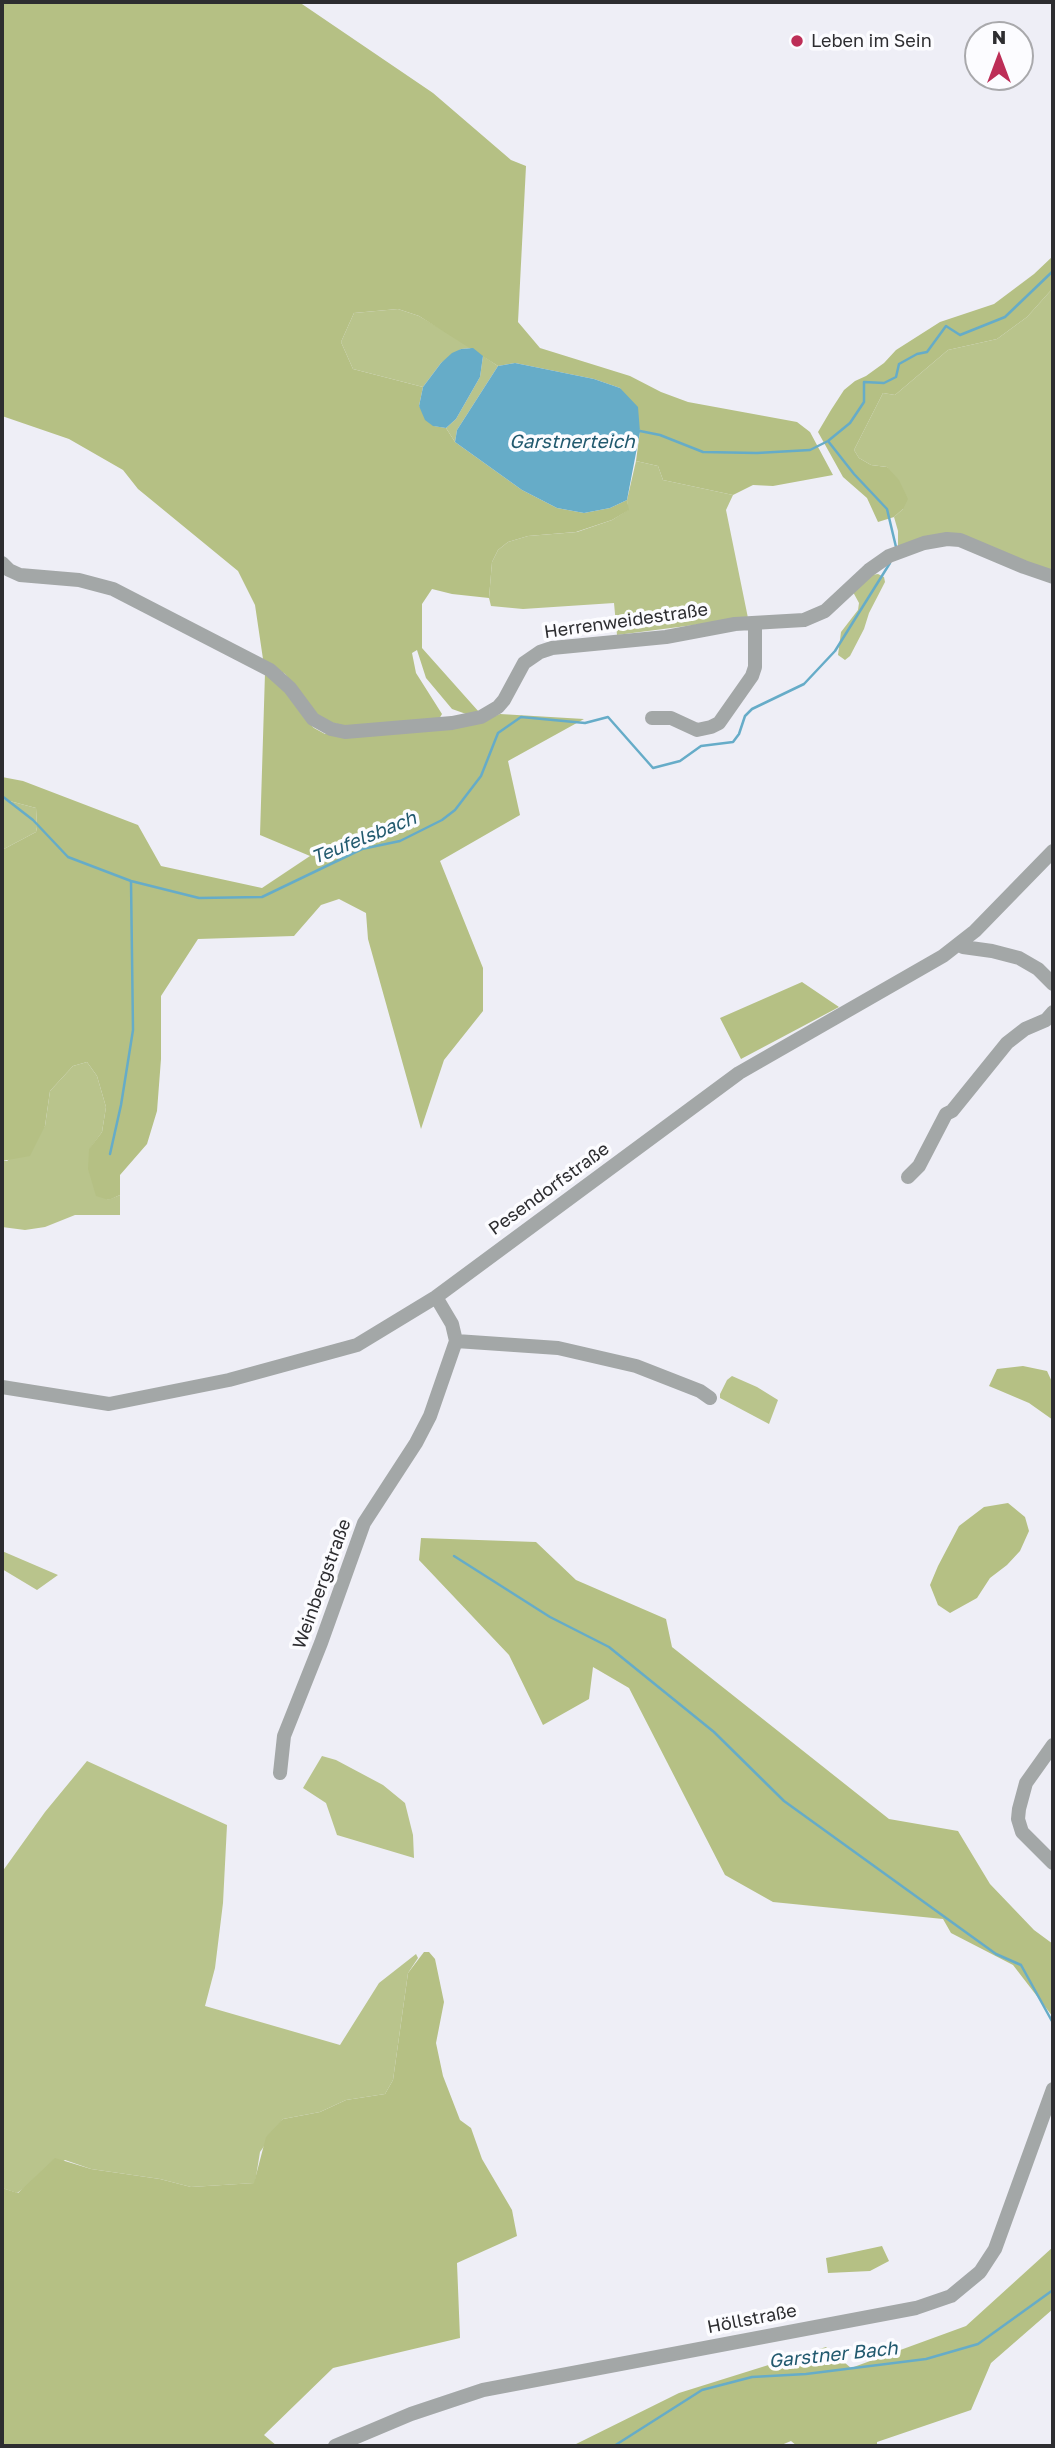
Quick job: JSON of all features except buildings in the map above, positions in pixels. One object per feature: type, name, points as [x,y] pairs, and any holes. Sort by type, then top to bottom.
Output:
[{"type":"street","name":"Herrenweidestraße","points":[[2,563],[20,575],[96,583],[122,594],[270,670],[290,688],[313,719],[331,729],[345,732],[452,723],[481,717],[504,700],[524,663],[552,648],[666,637],[726,625],[790,622],[815,616],[889,556],[937,540],[960,540],[1024,568],[1053,577]]},
{"type":"street","points":[[652,718],[671,718],[697,730],[719,723],[752,676],[755,667],[755,623]]},
{"type":"street","name":"Pesendorfstraße","points":[[2,1387],[109,1404],[229,1380],[357,1345],[436,1297],[739,1073],[912,975],[960,944],[995,912],[1053,850]]},
{"type":"street","points":[[960,944],[963,947],[1019,958],[1038,969],[1053,984]]},
{"type":"street","points":[[912,1169],[946,1114],[952,1111],[1007,1043],[1025,1029],[1046,1020],[1053,1012]]},
{"type":"street","points":[[436,1297],[452,1324],[456,1341],[558,1348],[636,1366],[700,1391],[710,1398]]},
{"type":"street","name":"Weinbergstraße","points":[[280,1773],[284,1736],[364,1523],[416,1443],[430,1416],[456,1341]]},
{"type":"street","points":[[1053,1745],[1026,1783],[1018,1809],[1022,1832],[1053,1863]]},
{"type":"street","name":"Höllstraße","points":[[335,2446],[411,2414],[483,2390],[916,2308],[951,2296],[980,2272],[995,2249],[1047,2121],[1053,2089]]},
{"type":"green space","points":[[2,2],[299,2],[433,93],[511,160],[526,166],[518,322],[540,348],[630,376],[688,402],[797,422],[810,432],[833,475],[773,486],[753,485],[733,495],[663,480],[658,466],[636,461],[640,431],[620,388],[594,379],[515,363],[498,366],[419,316],[398,309],[354,313],[341,342],[353,369],[423,387],[419,406],[434,426],[446,428],[455,442],[522,490],[557,508],[584,513],[610,508],[627,500],[629,510],[612,520],[576,532],[528,536],[508,542],[498,550],[492,562],[489,598],[432,589],[422,604],[422,648],[479,712],[469,715],[452,709],[426,678],[417,650],[412,653],[416,673],[442,714],[439,719],[353,728],[322,720],[285,674],[263,659],[255,605],[238,571],[138,489],[123,470],[69,439],[2,416]]},
{"type":"green space","points":[[1053,256],[1053,288],[1027,317],[997,339],[948,350],[895,395],[883,393],[854,450],[859,458],[871,465],[887,467],[899,480],[908,499],[903,509],[894,517],[878,522],[867,498],[843,477],[818,432],[844,390],[884,363],[896,350],[940,322],[994,304]]},
{"type":"green space","points":[[1053,288],[1053,573],[965,538],[898,547],[898,531],[894,517],[903,509],[887,467],[871,465],[859,458],[854,450],[883,393],[895,395],[948,350],[997,339],[1027,317]]},
{"type":"green space","points":[[398,309],[419,316],[473,348],[461,349],[441,363],[423,387],[353,369],[341,342],[354,313]]},
{"type":"green space","points":[[483,356],[498,366],[457,430],[455,442],[446,428],[456,419],[480,377]]},
{"type":"green space","points":[[636,461],[658,466],[663,480],[733,495],[726,510],[748,618],[617,635],[614,603],[523,609],[491,606],[489,598],[492,562],[498,550],[508,542],[528,536],[577,532],[612,520],[628,510],[627,500]]},
{"type":"green space","points":[[871,575],[884,577],[885,582],[864,629],[850,656],[845,660],[838,655],[841,632],[858,610],[859,603],[853,592]]},
{"type":"green space","points":[[265,673],[280,685],[305,719],[325,734],[473,725],[500,714],[584,719],[508,761],[520,815],[440,861],[483,968],[483,1011],[444,1060],[421,1129],[368,939],[366,913],[339,899],[321,905],[294,936],[198,939],[161,996],[161,1059],[157,1111],[147,1144],[120,1175],[120,1195],[109,1200],[96,1196],[88,1169],[89,1149],[102,1132],[106,1107],[97,1076],[87,1062],[73,1066],[50,1091],[45,1126],[30,1156],[2,1161],[2,850],[36,832],[37,827],[36,808],[2,799],[2,777],[23,781],[138,825],[161,866],[262,888],[310,856],[260,835]]},
{"type":"green space","points":[[2,799],[36,808],[37,827],[36,832],[2,850]]},
{"type":"green space","points":[[802,982],[839,1007],[741,1059],[720,1018]]},
{"type":"green space","points":[[87,1062],[97,1076],[106,1107],[102,1132],[89,1150],[108,1200],[120,1195],[120,1215],[75,1215],[45,1227],[25,1230],[2,1227],[2,1161],[7,1161],[45,1126],[50,1091],[73,1066]]},
{"type":"green space","points":[[1023,1366],[1047,1371],[1053,1384],[1053,1420],[1029,1403],[989,1386],[997,1369]]},
{"type":"green space","points":[[732,1376],[778,1400],[769,1424],[720,1398],[727,1380]]},
{"type":"green space","points":[[1008,1503],[1025,1517],[1029,1531],[1020,1551],[990,1578],[977,1598],[950,1613],[938,1605],[930,1585],[959,1526],[984,1507]]},
{"type":"green space","points":[[421,1538],[536,1542],[576,1580],[666,1619],[672,1647],[889,1819],[958,1831],[990,1884],[1034,1930],[1053,1944],[1053,2017],[1013,1965],[951,1933],[943,1919],[773,1902],[725,1875],[629,1688],[593,1667],[589,1699],[543,1725],[509,1655],[419,1560]]},
{"type":"green space","points":[[2,1551],[58,1575],[37,1590],[2,1569]]},
{"type":"green space","points":[[322,1756],[336,1760],[383,1785],[405,1803],[413,1835],[414,1858],[337,1835],[326,1803],[303,1788]]},
{"type":"green space","points":[[87,1761],[227,1825],[223,1903],[215,1968],[205,2006],[340,2045],[379,1983],[416,1954],[418,1958],[408,1973],[393,2080],[385,2094],[346,2100],[320,2112],[283,2119],[260,2152],[255,2183],[191,2187],[160,2179],[91,2169],[65,2160],[17,2193],[2,2188],[2,1872],[45,1812]]},
{"type":"green space","points":[[424,1952],[429,1952],[435,1959],[444,2002],[436,2043],[443,2076],[460,2120],[471,2128],[482,2159],[512,2210],[517,2236],[457,2263],[460,2338],[333,2368],[264,2435],[277,2446],[2,2446],[2,2188],[18,2193],[55,2158],[91,2169],[160,2179],[191,2187],[254,2183],[266,2137],[283,2119],[320,2112],[346,2100],[385,2094],[393,2080],[408,1973]]},
{"type":"green space","points":[[882,2246],[889,2261],[870,2271],[828,2273],[826,2258]]},
{"type":"green space","points":[[1053,2247],[1053,2309],[991,2363],[971,2410],[877,2442],[877,2446],[797,2446],[791,2441],[779,2446],[572,2446],[679,2393],[826,2347],[851,2368],[966,2326]]},
{"type":"water","points":[[473,348],[483,356],[480,377],[456,419],[446,428],[433,426],[425,420],[419,406],[423,387],[452,353]]},
{"type":"water","name":"Garstnerteich","points":[[515,363],[594,379],[620,388],[638,407],[640,432],[627,500],[610,508],[584,513],[557,508],[522,490],[455,442],[457,430],[498,366]]},
{"type":"waterway","name":"Teufelsbach","points":[[640,431],[660,435],[703,452],[810,450],[828,441],[850,423],[864,402],[864,382],[884,383],[896,377],[899,364],[917,354],[927,352],[946,326],[960,335],[1005,317],[1053,271]]},
{"type":"waterway","name":"Teufelsbach","points":[[828,441],[887,509],[896,547]]},
{"type":"waterway","name":"Teufelsbach","points":[[2,796],[33,820],[68,857],[131,881],[199,898],[262,897],[362,849],[400,841],[442,820],[455,810],[481,776],[498,733],[521,717],[585,723],[608,717],[653,768],[680,761],[701,746],[733,742],[745,716],[752,709],[804,684],[835,651],[890,563]]},
{"type":"waterway","points":[[110,1154],[133,1030],[131,881]]},
{"type":"waterway","points":[[454,1556],[550,1617],[609,1647],[714,1732],[784,1801],[996,1954],[1021,1965],[1053,2023]]},
{"type":"waterway","name":"Garstner Bach","points":[[614,2446],[702,2390],[752,2377],[806,2374],[926,2359],[978,2344],[1053,2290]]},
{"type":"place","name":"Leben im Sein","points":[[797,41]]}]
